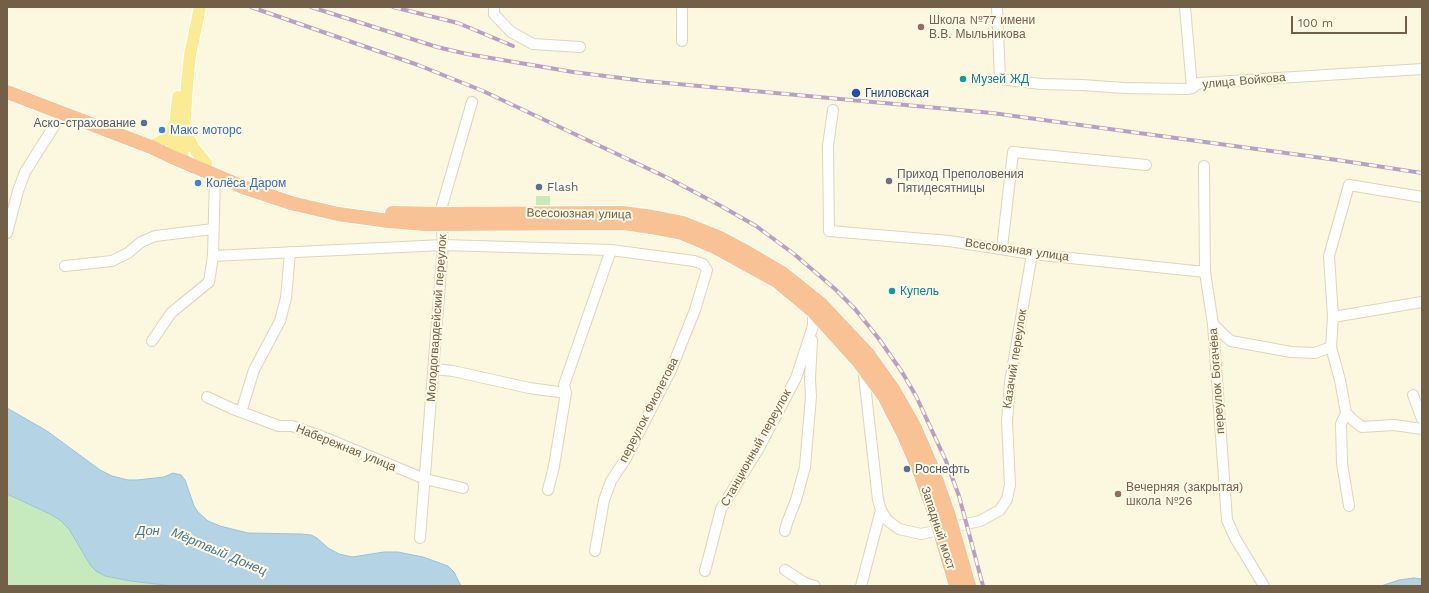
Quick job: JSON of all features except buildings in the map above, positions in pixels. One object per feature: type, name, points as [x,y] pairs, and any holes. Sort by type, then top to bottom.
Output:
[{"type":"highway","name":"Всесоюзная улица","points":[[7,92],[63,112],[151,147],[177,156],[206,163],[269,188],[303,197],[390,213],[442,220],[624,223],[682,233],[716,247],[777,281],[813,311],[871,371],[894,389],[914,426],[925,468]]},
{"type":"highway","name":"Всесоюзная улица","points":[[177,156],[243,187],[291,203],[338,214],[389,221],[622,213],[683,223],[720,238],[748,252],[782,273],[821,304],[868,354],[871,371]]},
{"type":"highway","name":"Западный мост","points":[[925,468],[936,518],[956,586]]},
{"type":"highway","name":"Западный мост","points":[[925,468],[948,513],[969,586]]},
{"type":"main road","points":[[177,156],[183,53],[194,7]]},
{"type":"main road","points":[[151,147],[167,138],[179,123],[190,55],[200,7]]},
{"type":"main road","points":[[179,123],[193,147],[206,163]]},
{"type":"street","points":[[682,7],[682,41]]},
{"type":"street","name":"улица Войкова","points":[[997,7],[1000,79],[1041,84],[1124,88],[1192,88],[1199,83],[1422,68]]},
{"type":"street","points":[[1185,7],[1192,88]]},
{"type":"street","points":[[494,11],[511,32],[533,44],[580,47]]},
{"type":"street","name":"Молодогвардейский переулок","points":[[420,538],[444,245],[442,220],[443,199],[472,102]]},
{"type":"street","name":"Всесоюзная улица","points":[[833,110],[828,146],[829,231],[949,241],[1002,248],[1032,254],[1205,272]]},
{"type":"street","points":[[7,232],[18,191],[25,172],[63,112]]},
{"type":"street","points":[[1002,248],[1014,152],[1146,165]]},
{"type":"street","name":"переулок Богачёва","points":[[1204,166],[1205,272],[1213,324],[1227,520],[1235,538],[1264,586]]},
{"type":"street","points":[[152,341],[171,313],[209,282],[213,256],[215,175]]},
{"type":"street","points":[[1349,506],[1342,463],[1341,424],[1346,413],[1340,380],[1331,346],[1333,316],[1329,256],[1349,185],[1422,197]]},
{"type":"street","points":[[65,266],[112,260],[128,252],[141,242],[155,236],[213,229]]},
{"type":"street","points":[[213,256],[444,245],[611,250],[564,385],[566,393],[554,466],[548,490]]},
{"type":"street","name":"переулок Фиолетова","points":[[595,551],[604,500],[611,481],[625,460],[671,370],[695,310],[707,270],[703,264],[694,261],[611,250]]},
{"type":"street","points":[[241,412],[254,370],[280,320],[286,298],[290,252]]},
{"type":"street","name":"Казачий переулок","points":[[881,510],[887,520],[898,529],[921,534],[980,521],[1000,510],[1007,499],[1010,485],[1007,421],[1010,382],[1032,254]]},
{"type":"street","points":[[1333,316],[1422,302]]},
{"type":"street","name":"Станционный переулок","points":[[786,531],[787,523],[796,500],[805,467],[811,396],[810,379],[813,311]]},
{"type":"street","points":[[1213,324],[1231,341],[1246,344],[1291,352],[1315,353],[1331,346]]},
{"type":"street","name":"Станционный переулок","points":[[705,571],[721,509],[759,448],[796,378],[813,326]]},
{"type":"street","points":[[434,369],[453,371],[529,388],[566,393]]},
{"type":"street","points":[[861,586],[881,510],[878,500],[871,371]]},
{"type":"street","points":[[1413,395],[1422,419]]},
{"type":"street","name":"Набережная улица","points":[[207,397],[241,412],[279,426],[292,426],[321,436],[425,480],[463,488]]},
{"type":"street","points":[[1346,413],[1362,427],[1394,425],[1422,429]]},
{"type":"street","points":[[785,570],[805,583],[815,586]]},
{"type":"green space","points":[[536,196],[550,196],[550,205],[536,205]]},
{"type":"green space","points":[[7,494],[60,520],[69,529],[91,566],[105,576],[173,586],[7,586]]},
{"type":"water","name":"Дон","points":[[7,408],[47,431],[100,470],[112,476],[128,480],[137,480],[164,477],[173,473],[181,475],[185,480],[194,506],[198,512],[208,521],[220,526],[248,533],[311,535],[317,538],[328,548],[339,554],[352,557],[384,552],[398,552],[423,557],[448,566],[454,572],[461,586],[173,586],[105,576],[91,566],[69,529],[60,520],[7,494]]},
{"type":"water","points":[[1414,578],[1422,579],[1422,586],[1381,586],[1399,580]]},
{"type":"railway","points":[[251,7],[418,65],[483,91],[668,178],[756,226],[794,254],[835,289],[855,309],[879,339],[902,372],[916,396],[946,461],[959,496],[983,586]]},
{"type":"railway","points":[[311,7],[437,47],[467,54],[573,72],[645,81],[992,113],[1422,173]]},
{"type":"railway","points":[[393,7],[458,23],[513,46]]},
{"type":"place","name":"Школа №77 имени В.В. Мыльникова","points":[[921,27]]},
{"type":"place","name":"Музей ЖД","points":[[963,79]]},
{"type":"place","name":"Гниловская","points":[[856,93]]},
{"type":"place","name":"Аско-страхование","points":[[144,123]]},
{"type":"place","name":"Макс моторс","points":[[162,130]]},
{"type":"place","name":"Приход Преполовения Пятидесятницы","points":[[889,181]]},
{"type":"place","name":"Колёса Даром","points":[[198,183]]},
{"type":"place","name":"Flash","points":[[539,187]]},
{"type":"place","name":"Купель","points":[[892,291]]},
{"type":"place","name":"Роснефть","points":[[907,469]]},
{"type":"place","name":"Вечерняя (закрытая) школа №26","points":[[1118,494]]},
{"type":"water label","name":"Мёртвый Донец","points":[[219,552]]}]
